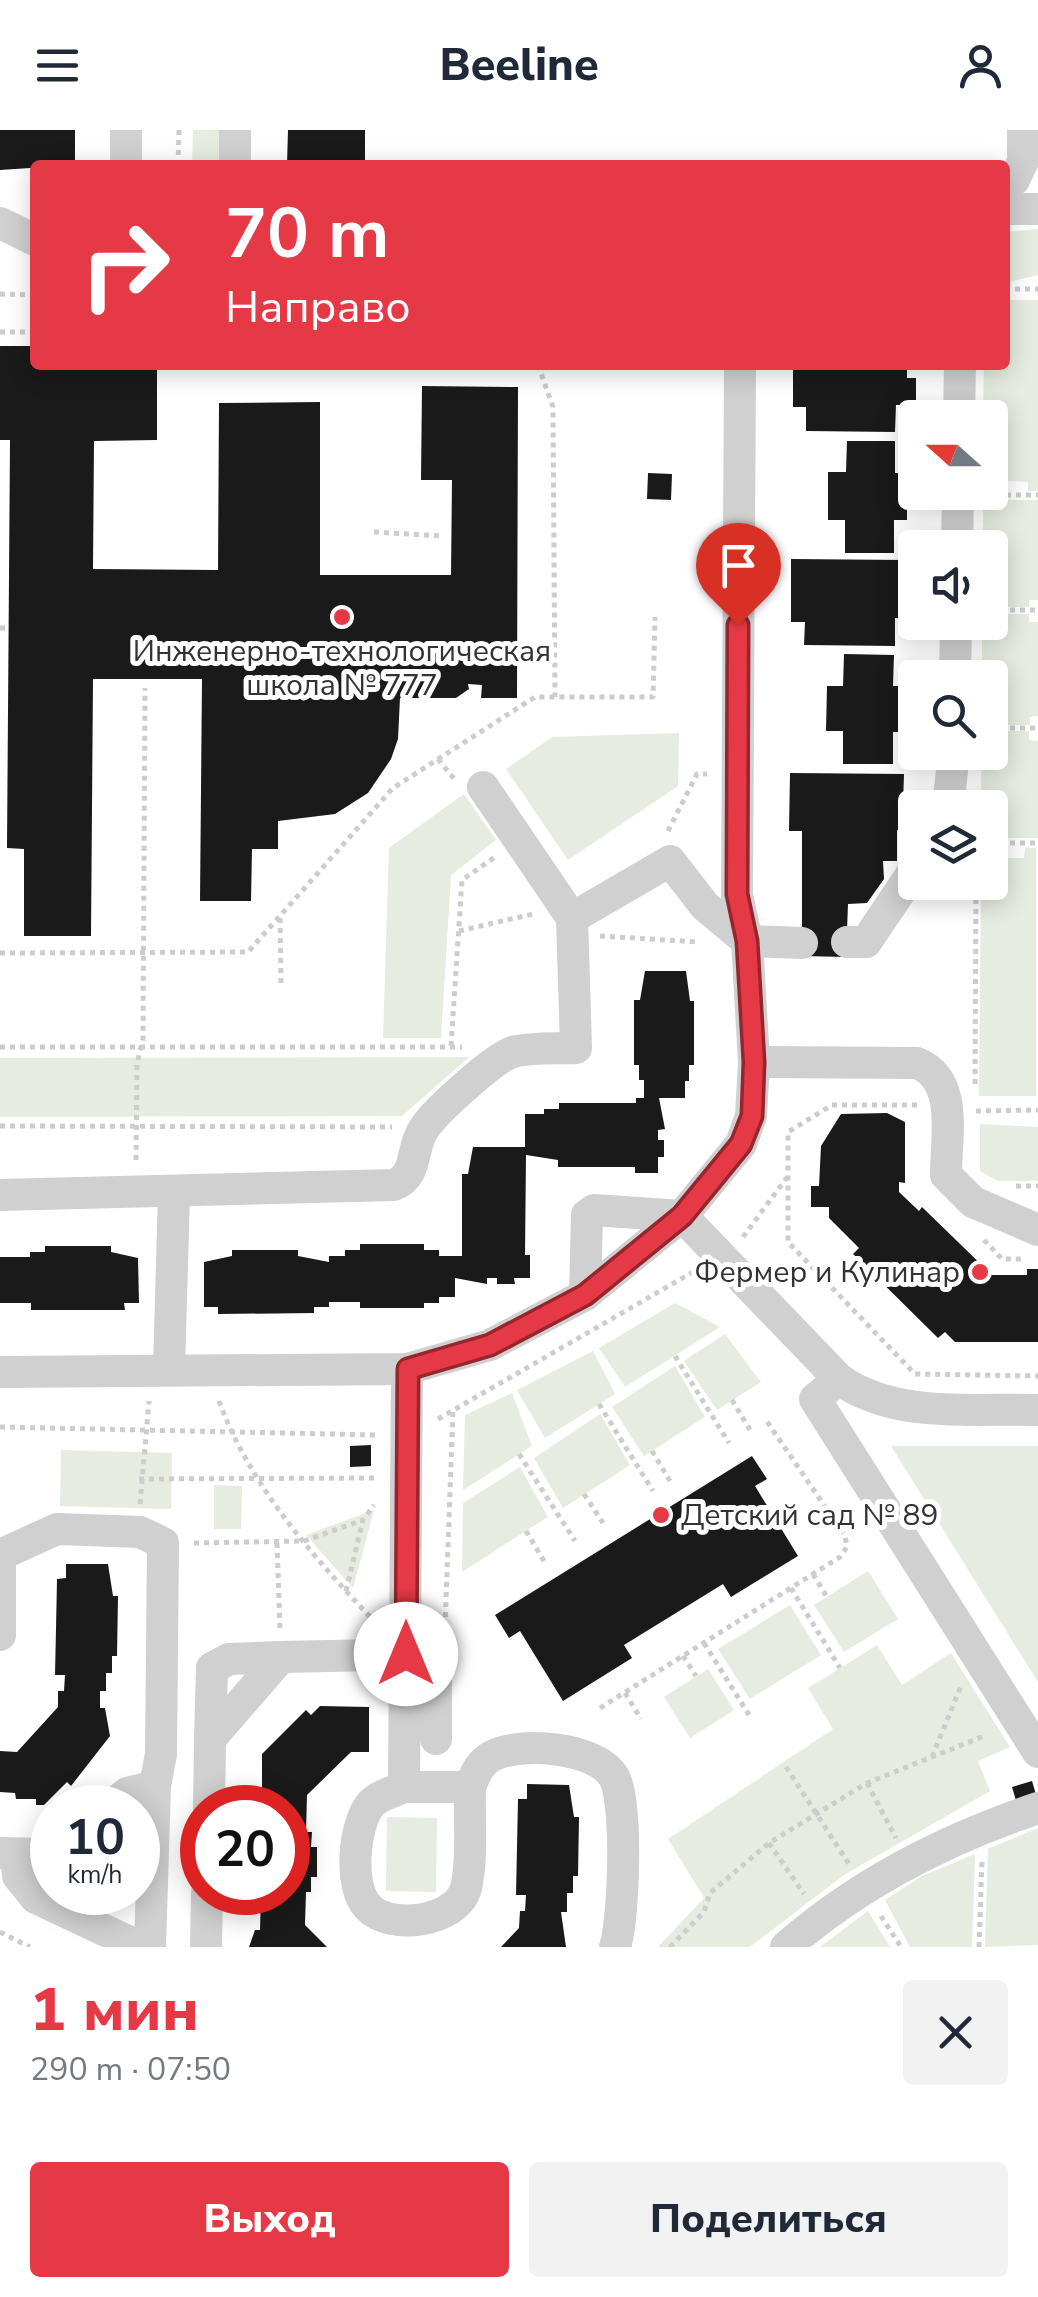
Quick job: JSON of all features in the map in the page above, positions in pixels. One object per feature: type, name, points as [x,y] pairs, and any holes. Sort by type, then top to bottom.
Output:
[{"type":"lane","points":[[126,130],[126,160]]},
{"type":"lane","points":[[235,130],[235,160]]},
{"type":"lane","points":[[1010,181],[1023,160],[1023,130]]},
{"type":"lane","points":[[1010,208],[1038,208]]},
{"type":"lane","points":[[0,223],[30,238]]},
{"type":"lane","points":[[0,1372],[408,1369],[490,1345],[585,1295],[682,1216],[741,1144],[752,1116],[754,1062],[747,941],[737,894],[740,370]]},
{"type":"lane","points":[[960,370],[960,400]]},
{"type":"lane","points":[[0,1195],[394,1186],[405,1181],[412,1169],[425,1127],[512,1052],[576,1048],[572,926],[518,840],[473,788]]},
{"type":"lane","points":[[572,926],[670,861],[705,906],[747,941],[802,942]]},
{"type":"lane","points":[[847,942],[866,942],[898,894]]},
{"type":"lane","points":[[754,1062],[917,1063],[936,1070],[945,1086],[946,1175],[973,1202],[1038,1230]]},
{"type":"lane","points":[[159,1369],[174,1193]]},
{"type":"lane","points":[[585,1295],[587,1215],[594,1210],[682,1216],[839,1380],[863,1396],[897,1405],[1038,1410]]},
{"type":"lane","points":[[404,1787],[406,1654],[401,1478],[407,1436],[408,1369]]},
{"type":"lane","points":[[839,1380],[815,1399],[1038,1752]]},
{"type":"lane","points":[[0,1635],[0,1555],[58,1529],[151,1538],[161,1754],[155,1785]]},
{"type":"lane","points":[[209,1785],[212,1668],[229,1659],[426,1654],[436,1664],[436,1740]]},
{"type":"lane","points":[[210,1739],[281,1657]]},
{"type":"lane","points":[[470,1787],[404,1787],[372,1802],[357,1828],[359,1888],[367,1907],[383,1917],[436,1918],[454,1910],[466,1888],[470,1787],[476,1770],[490,1757],[507,1751],[576,1751],[598,1759],[614,1777],[622,1801],[615,1947]]},
{"type":"lane","points":[[786,1947],[819,1918],[865,1889],[983,1827],[1038,1808]]},
{"type":"lane","points":[[8,1853],[30,1891]]},
{"type":"lane","points":[[102,1915],[140,1947]]},
{"type":"lane","points":[[148,1915],[150,1947]]},
{"type":"lane","points":[[206,1947],[207,1915]]},
{"type":"path","points":[[178,130],[178,160]]},
{"type":"path","points":[[1010,289],[1038,289]]},
{"type":"path","points":[[0,294],[30,294]]},
{"type":"path","points":[[0,332],[30,332]]},
{"type":"path","points":[[540,370],[553,407],[555,697]]},
{"type":"path","points":[[1008,495],[1038,496]]},
{"type":"path","points":[[374,532],[442,536]]},
{"type":"path","points":[[1008,610],[1038,610]]},
{"type":"path","points":[[0,953],[248,952],[392,788],[534,697],[653,697],[655,617]]},
{"type":"path","points":[[135,1194],[137,1064],[143,1047],[145,688]]},
{"type":"path","points":[[1008,728],[1038,728]]},
{"type":"path","points":[[438,759],[473,788]]},
{"type":"path","points":[[666,844],[668,826],[697,774],[736,774]]},
{"type":"path","points":[[451,1046],[462,880],[518,840]]},
{"type":"path","points":[[1008,843],[1038,843]]},
{"type":"path","points":[[975,1092],[976,900]]},
{"type":"path","points":[[280,914],[281,984]]},
{"type":"path","points":[[572,926],[747,941]]},
{"type":"path","points":[[0,1047],[451,1046],[512,1052]]},
{"type":"path","points":[[925,1105],[832,1104],[788,1132],[788,1242],[915,1374],[1038,1376]]},
{"type":"path","points":[[975,1128],[974,1110],[1038,1110]]},
{"type":"path","points":[[0,1126],[425,1127]]},
{"type":"path","points":[[0,1427],[407,1436],[721,1254],[740,1241],[788,1176]]},
{"type":"path","points":[[977,1234],[1002,1259],[1038,1259]]},
{"type":"path","points":[[674,1356],[729,1443]]},
{"type":"path","points":[[159,1369],[140,1479],[151,1538],[304,1541],[362,1520],[401,1478]]},
{"type":"path","points":[[214,1370],[214,1388],[230,1432],[256,1478],[346,1591],[406,1654]]},
{"type":"path","points":[[732,1400],[750,1430]]},
{"type":"path","points":[[599,1404],[654,1491]]},
{"type":"path","points":[[446,1626],[453,1410]]},
{"type":"path","points":[[600,1708],[840,1558],[847,1547],[845,1536],[766,1420]]},
{"type":"path","points":[[652,1451],[670,1481]]},
{"type":"path","points":[[520,1454],[574,1541]]},
{"type":"path","points":[[140,1479],[401,1478]]},
{"type":"path","points":[[584,1494],[602,1524]]},
{"type":"path","points":[[346,1591],[362,1520]]},
{"type":"path","points":[[526,1531],[544,1560]]},
{"type":"path","points":[[277,1542],[281,1657]]},
{"type":"path","points":[[812,1574],[827,1597]]},
{"type":"path","points":[[790,1588],[840,1668]]},
{"type":"path","points":[[758,1609],[765,1620]]},
{"type":"path","points":[[718,1634],[725,1645]]},
{"type":"path","points":[[704,1642],[751,1718]]},
{"type":"path","points":[[932,1758],[974,1652]]},
{"type":"path","points":[[684,1656],[696,1676]]},
{"type":"path","points":[[625,1693],[641,1719]]},
{"type":"path","points":[[670,1947],[704,1912],[710,1893],[769,1843],[867,1783],[984,1736]]},
{"type":"path","points":[[786,1766],[901,1947]]},
{"type":"path","points":[[867,1783],[901,1847]]},
{"type":"path","points":[[979,1947],[983,1827]]},
{"type":"path","points":[[769,1843],[812,1904]]},
{"type":"path","points":[[0,1932],[30,1947]]},
{"type":"shaded area","points":[[193,130],[220,130],[220,160],[192,160]]},
{"type":"shaded area","points":[[1038,229],[1038,275],[1010,282],[1010,232]]},
{"type":"shaded area","points":[[1010,300],[1038,300],[1038,491],[1028,491],[1028,482],[1008,481],[1008,400],[983,400],[984,370],[1010,370]]},
{"type":"shaded area","points":[[1008,500],[1038,500],[1038,600],[1029,600],[1029,607],[1008,607],[1008,530],[983,530],[983,510],[1008,510]]},
{"type":"shaded area","points":[[1008,614],[1029,614],[1029,622],[1038,622],[1038,716],[1030,717],[1030,725],[1008,725],[1008,660],[982,660],[982,640],[1008,640]]},
{"type":"shaded area","points":[[1008,731],[1029,731],[1029,740],[1038,741],[1038,838],[1008,838],[1008,790],[981,790],[981,770],[1008,770]]},
{"type":"shaded area","points":[[679,733],[678,786],[568,860],[506,769],[552,737]]},
{"type":"shaded area","points":[[464,794],[496,840],[451,875],[441,1038],[383,1038],[389,848]]},
{"type":"shaded area","points":[[1025,848],[1036,848],[1036,1096],[979,1096],[981,900],[1008,900],[1008,858],[1024,858]]},
{"type":"shaded area","points":[[469,1057],[402,1116],[0,1117],[0,1058]]},
{"type":"shaded area","points":[[980,1124],[1038,1127],[1038,1181],[998,1181],[980,1171]]},
{"type":"shaded area","points":[[675,1303],[720,1327],[625,1387],[599,1348]]},
{"type":"shaded area","points":[[725,1334],[761,1382],[717,1410],[684,1361]]},
{"type":"shaded area","points":[[593,1351],[615,1394],[545,1438],[517,1390]]},
{"type":"shaded area","points":[[675,1366],[705,1417],[644,1456],[612,1407]]},
{"type":"shaded area","points":[[512,1393],[532,1446],[463,1490],[465,1415]]},
{"type":"shaded area","points":[[600,1414],[630,1465],[563,1508],[534,1458]]},
{"type":"shaded area","points":[[891,1446],[1038,1446],[1038,1682]]},
{"type":"shaded area","points":[[61,1450],[172,1453],[171,1509],[60,1506]]},
{"type":"shaded area","points":[[520,1467],[548,1517],[462,1572],[463,1503]]},
{"type":"shaded area","points":[[214,1485],[242,1486],[241,1529],[214,1529]]},
{"type":"shaded area","points":[[374,1510],[353,1588],[306,1535]]},
{"type":"shaded area","points":[[868,1571],[898,1619],[844,1652],[814,1605]]},
{"type":"shaded area","points":[[790,1605],[821,1655],[750,1699],[718,1649]]},
{"type":"shaded area","points":[[877,1645],[902,1685],[951,1653],[1010,1747],[978,1761],[990,1791],[844,1875],[750,1947],[658,1947],[704,1898],[668,1839],[833,1729],[808,1688]]},
{"type":"shaded area","points":[[708,1669],[734,1710],[690,1738],[664,1697]]},
{"type":"shaded area","points":[[387,1817],[437,1818],[436,1892],[386,1891]]},
{"type":"shaded area","points":[[1038,1828],[1038,1945],[985,1947],[988,1849]]},
{"type":"shaded area","points":[[975,1854],[972,1947],[910,1947],[885,1900],[922,1876]]},
{"type":"shaded area","points":[[868,1911],[890,1947],[820,1947]]},
{"type":"building","points":[[0,130],[75,130],[75,160],[30,160],[30,168],[0,170]]},
{"type":"building","points":[[288,130],[365,130],[365,160],[287,160]]},
{"type":"building","points":[[0,346],[30,346],[30,370],[157,370],[157,440],[94,441],[93,569],[218,570],[219,403],[320,402],[320,575],[451,575],[452,480],[421,480],[422,386],[518,387],[517,698],[481,698],[482,685],[468,684],[469,689],[456,698],[400,698],[398,739],[391,759],[368,793],[335,814],[278,821],[278,849],[252,849],[251,901],[200,901],[202,679],[93,679],[91,936],[24,936],[24,849],[7,848],[10,440],[0,440]]},
{"type":"building","points":[[793,370],[907,370],[907,378],[916,378],[916,400],[898,400],[896,405],[895,432],[806,431],[806,407],[793,407]]},
{"type":"building","points":[[847,441],[895,441],[898,510],[907,510],[907,520],[894,520],[894,553],[845,553],[845,520],[828,520],[828,472],[846,472]]},
{"type":"building","points":[[648,473],[672,474],[671,500],[647,499]]},
{"type":"building","points":[[791,559],[898,560],[895,646],[804,645],[805,622],[791,622]]},
{"type":"building","points":[[844,654],[894,655],[898,732],[893,732],[893,764],[843,764],[843,731],[826,731],[827,686],[843,686]]},
{"type":"building","points":[[790,773],[904,774],[903,790],[898,790],[897,861],[883,861],[884,879],[867,903],[848,904],[846,957],[802,956],[802,831],[789,831]]},
{"type":"building","points":[[645,971],[686,971],[690,1001],[694,1001],[694,1065],[689,1065],[685,1098],[659,1098],[665,1129],[658,1130],[658,1140],[664,1140],[664,1157],[658,1157],[658,1173],[635,1173],[635,1167],[558,1167],[558,1160],[526,1155],[525,1255],[530,1255],[530,1278],[514,1278],[515,1284],[497,1284],[497,1278],[487,1278],[487,1284],[455,1278],[455,1297],[439,1297],[439,1303],[424,1303],[424,1308],[360,1308],[360,1302],[329,1302],[329,1307],[314,1307],[314,1313],[218,1314],[218,1307],[204,1307],[204,1262],[232,1256],[232,1250],[298,1250],[298,1256],[329,1262],[329,1256],[345,1256],[345,1250],[360,1250],[360,1244],[424,1244],[424,1250],[439,1250],[439,1256],[462,1256],[462,1174],[468,1174],[473,1147],[525,1147],[525,1114],[544,1114],[544,1109],[559,1109],[559,1103],[636,1103],[636,1098],[644,1098],[644,1080],[639,1080],[639,1065],[634,1065],[634,1000],[640,1000]]},
{"type":"building","points":[[887,1113],[905,1122],[905,1183],[899,1182],[899,1192],[919,1211],[922,1207],[992,1275],[1027,1275],[1027,1269],[1038,1269],[1038,1342],[955,1342],[945,1332],[938,1338],[853,1254],[859,1248],[829,1218],[829,1207],[811,1207],[811,1186],[819,1186],[821,1146],[841,1114]]},
{"type":"building","points":[[45,1246],[111,1246],[111,1252],[138,1258],[139,1303],[124,1303],[125,1310],[31,1310],[31,1303],[0,1303],[0,1257],[30,1257],[30,1252],[45,1252]]},
{"type":"building","points":[[371,1445],[371,1466],[350,1467],[350,1446]]},
{"type":"building","points":[[752,1456],[767,1479],[755,1486],[798,1556],[731,1597],[723,1584],[624,1645],[632,1658],[563,1701],[520,1631],[509,1638],[495,1615]]},
{"type":"building","points":[[66,1564],[108,1564],[113,1596],[118,1596],[117,1656],[112,1656],[112,1673],[106,1673],[106,1691],[100,1691],[100,1708],[105,1708],[110,1736],[72,1785],[30,1785],[30,1799],[16,1799],[15,1793],[0,1792],[0,1751],[17,1752],[58,1707],[58,1691],[64,1691],[65,1675],[55,1675],[57,1579],[66,1578]]},
{"type":"building","points":[[320,1706],[369,1707],[369,1752],[351,1752],[310,1792],[310,1785],[262,1785],[262,1754],[306,1710],[311,1715]]},
{"type":"building","points":[[1032,1781],[1037,1798],[1017,1804],[1012,1787]]},
{"type":"building","points":[[527,1784],[569,1785],[574,1817],[579,1817],[578,1876],[573,1876],[573,1893],[567,1893],[567,1912],[561,1912],[566,1947],[501,1947],[519,1928],[520,1911],[525,1911],[526,1895],[516,1895],[518,1799],[527,1799]]},
{"type":"building","points":[[310,1832],[312,1832],[311,1847],[317,1847],[317,1877],[311,1877],[311,1892]]},
{"type":"building","points":[[260,1915],[305,1915],[305,1925],[327,1947],[249,1947],[255,1930],[260,1930]]},
{"type":"place","name":"Инженерно-технологическая школа № 777","points":[[342,617]]},
{"type":"place","name":"Фермер и Кулинар","points":[[980,1272]]},
{"type":"place","name":"Детский сад № 89","points":[[661,1515]]},
{"type":"route","points":[[406,1654],[408,1369],[490,1345],[544,1320],[585,1295],[682,1216],[741,1144],[752,1116],[754,1062],[747,941],[737,894],[738,625]]}]
